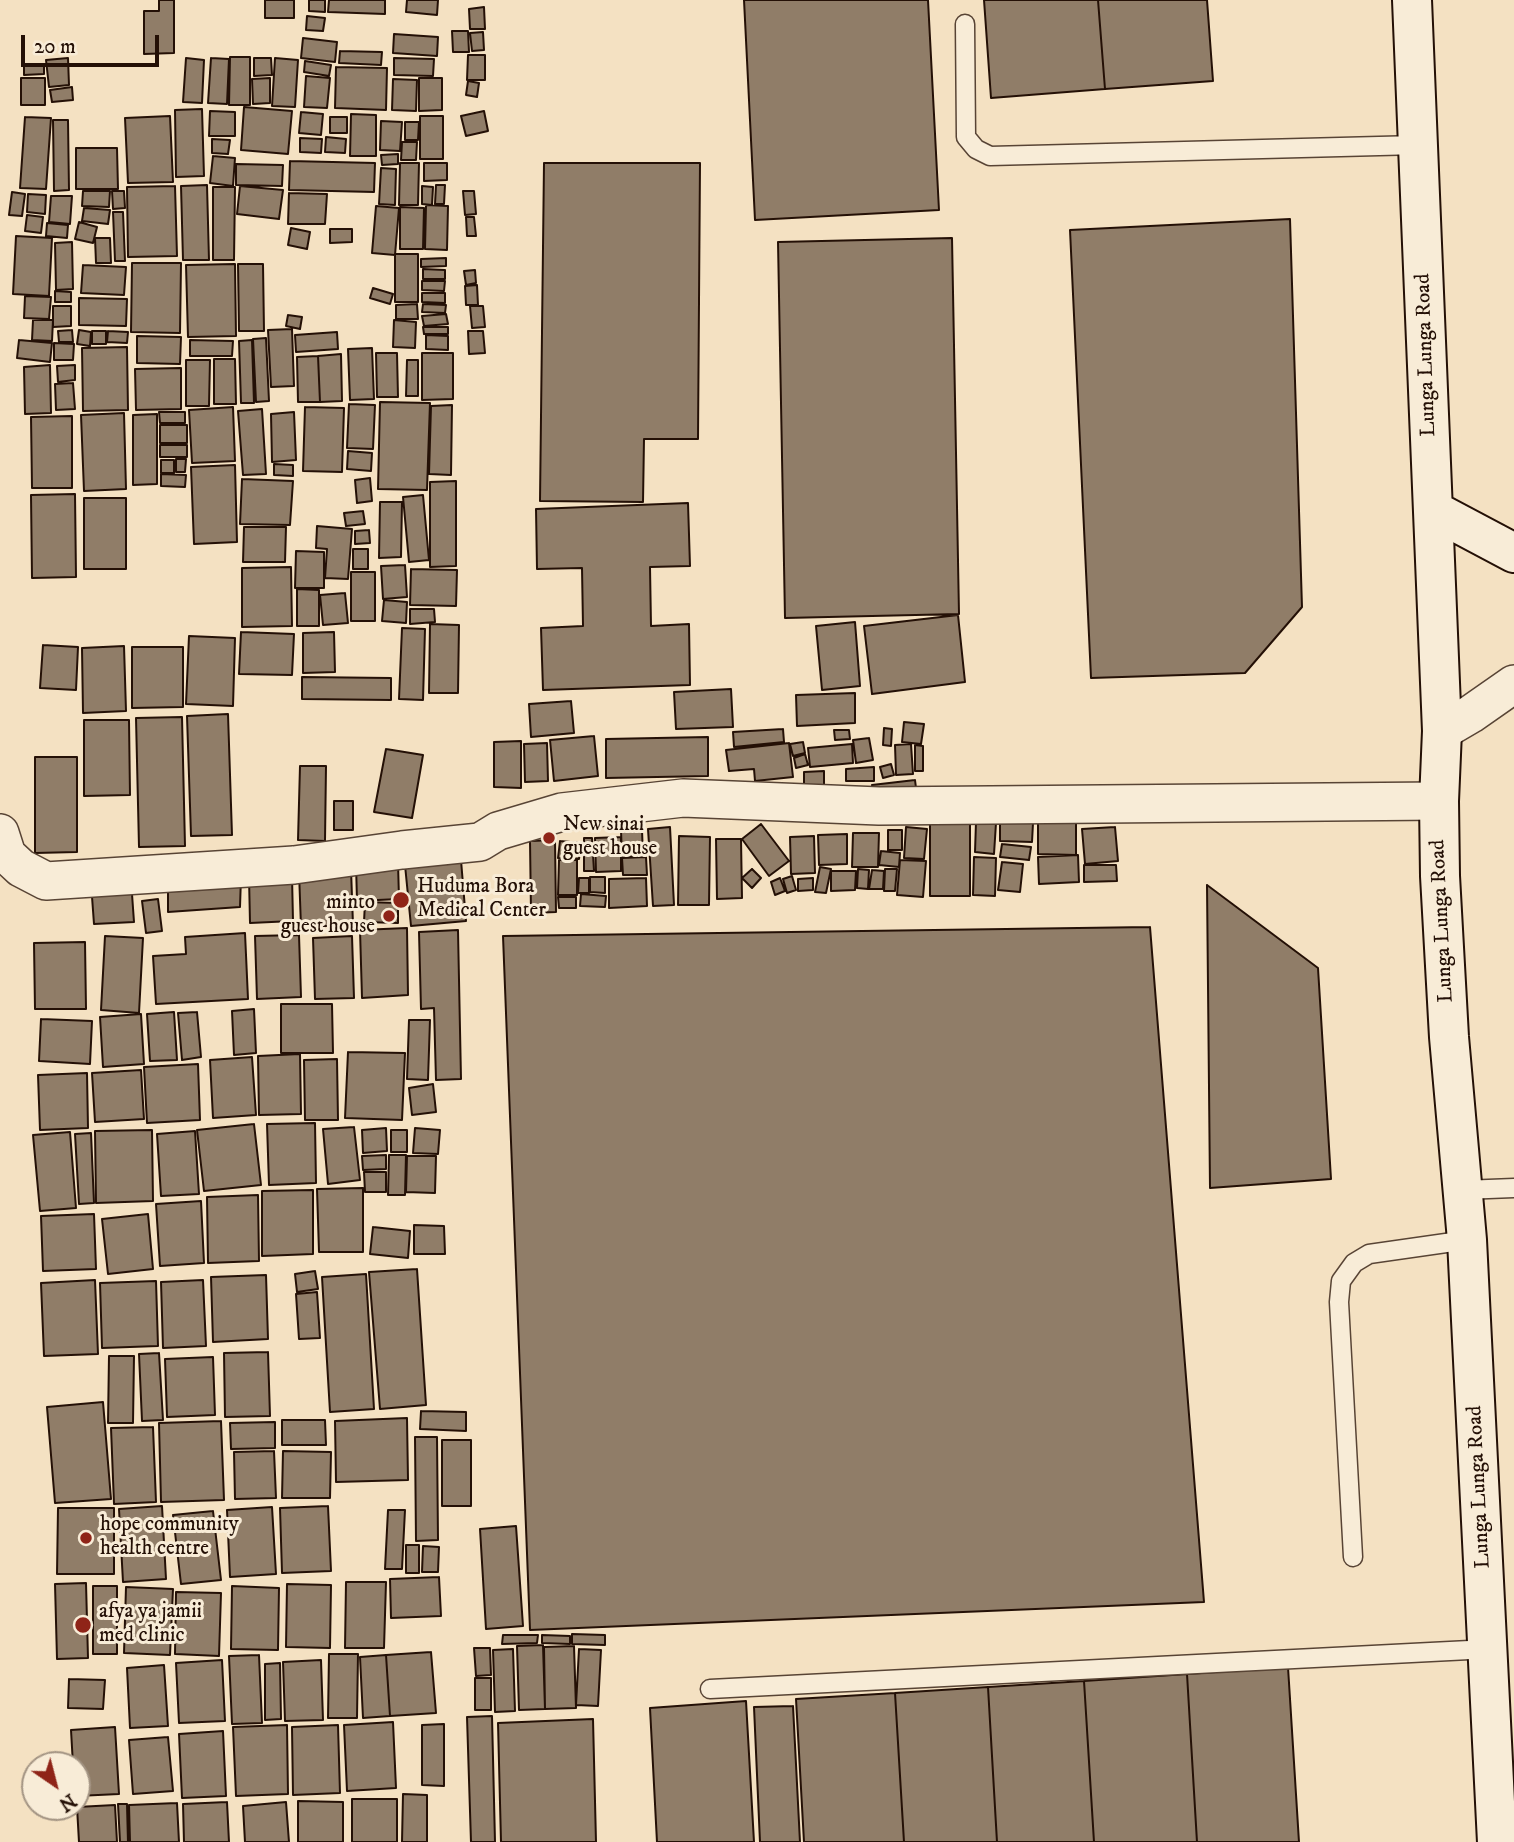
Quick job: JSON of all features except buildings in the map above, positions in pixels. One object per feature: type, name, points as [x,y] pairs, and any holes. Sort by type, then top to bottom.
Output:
[{"type":"main road","name":"Lunga Lunga Road","points":[[1412,0],[1442,731],[1440,876],[1449,1037],[1467,1240],[1497,1842]]},
{"type":"main road","points":[[1433,510],[1514,553]]},
{"type":"street","points":[[1442,731],[1514,684]]},
{"type":"street","points":[[0,833],[7,855],[21,868],[46,881],[295,865],[480,842],[498,831],[562,812],[683,798],[879,806],[1439,801]]},
{"type":"lane","points":[[965,24],[966,137],[976,149],[990,156],[1418,145]]},
{"type":"lane","points":[[1463,1190],[1514,1188]]},
{"type":"lane","points":[[1353,1557],[1339,1302],[1341,1282],[1354,1263],[1369,1254],[1467,1240]]},
{"type":"lane","points":[[710,1689],[1489,1649]]},
{"type":"place","name":"New sinai guest house","points":[[549,838]]},
{"type":"place","name":"Huduma Bora Medical Center","points":[[401,900]]},
{"type":"place","name":"minto guest house","points":[[389,916]]},
{"type":"place","name":"hope community health centre","points":[[86,1538]]},
{"type":"place","name":"afya ya jamii med clinic","points":[[83,1625]]}]
